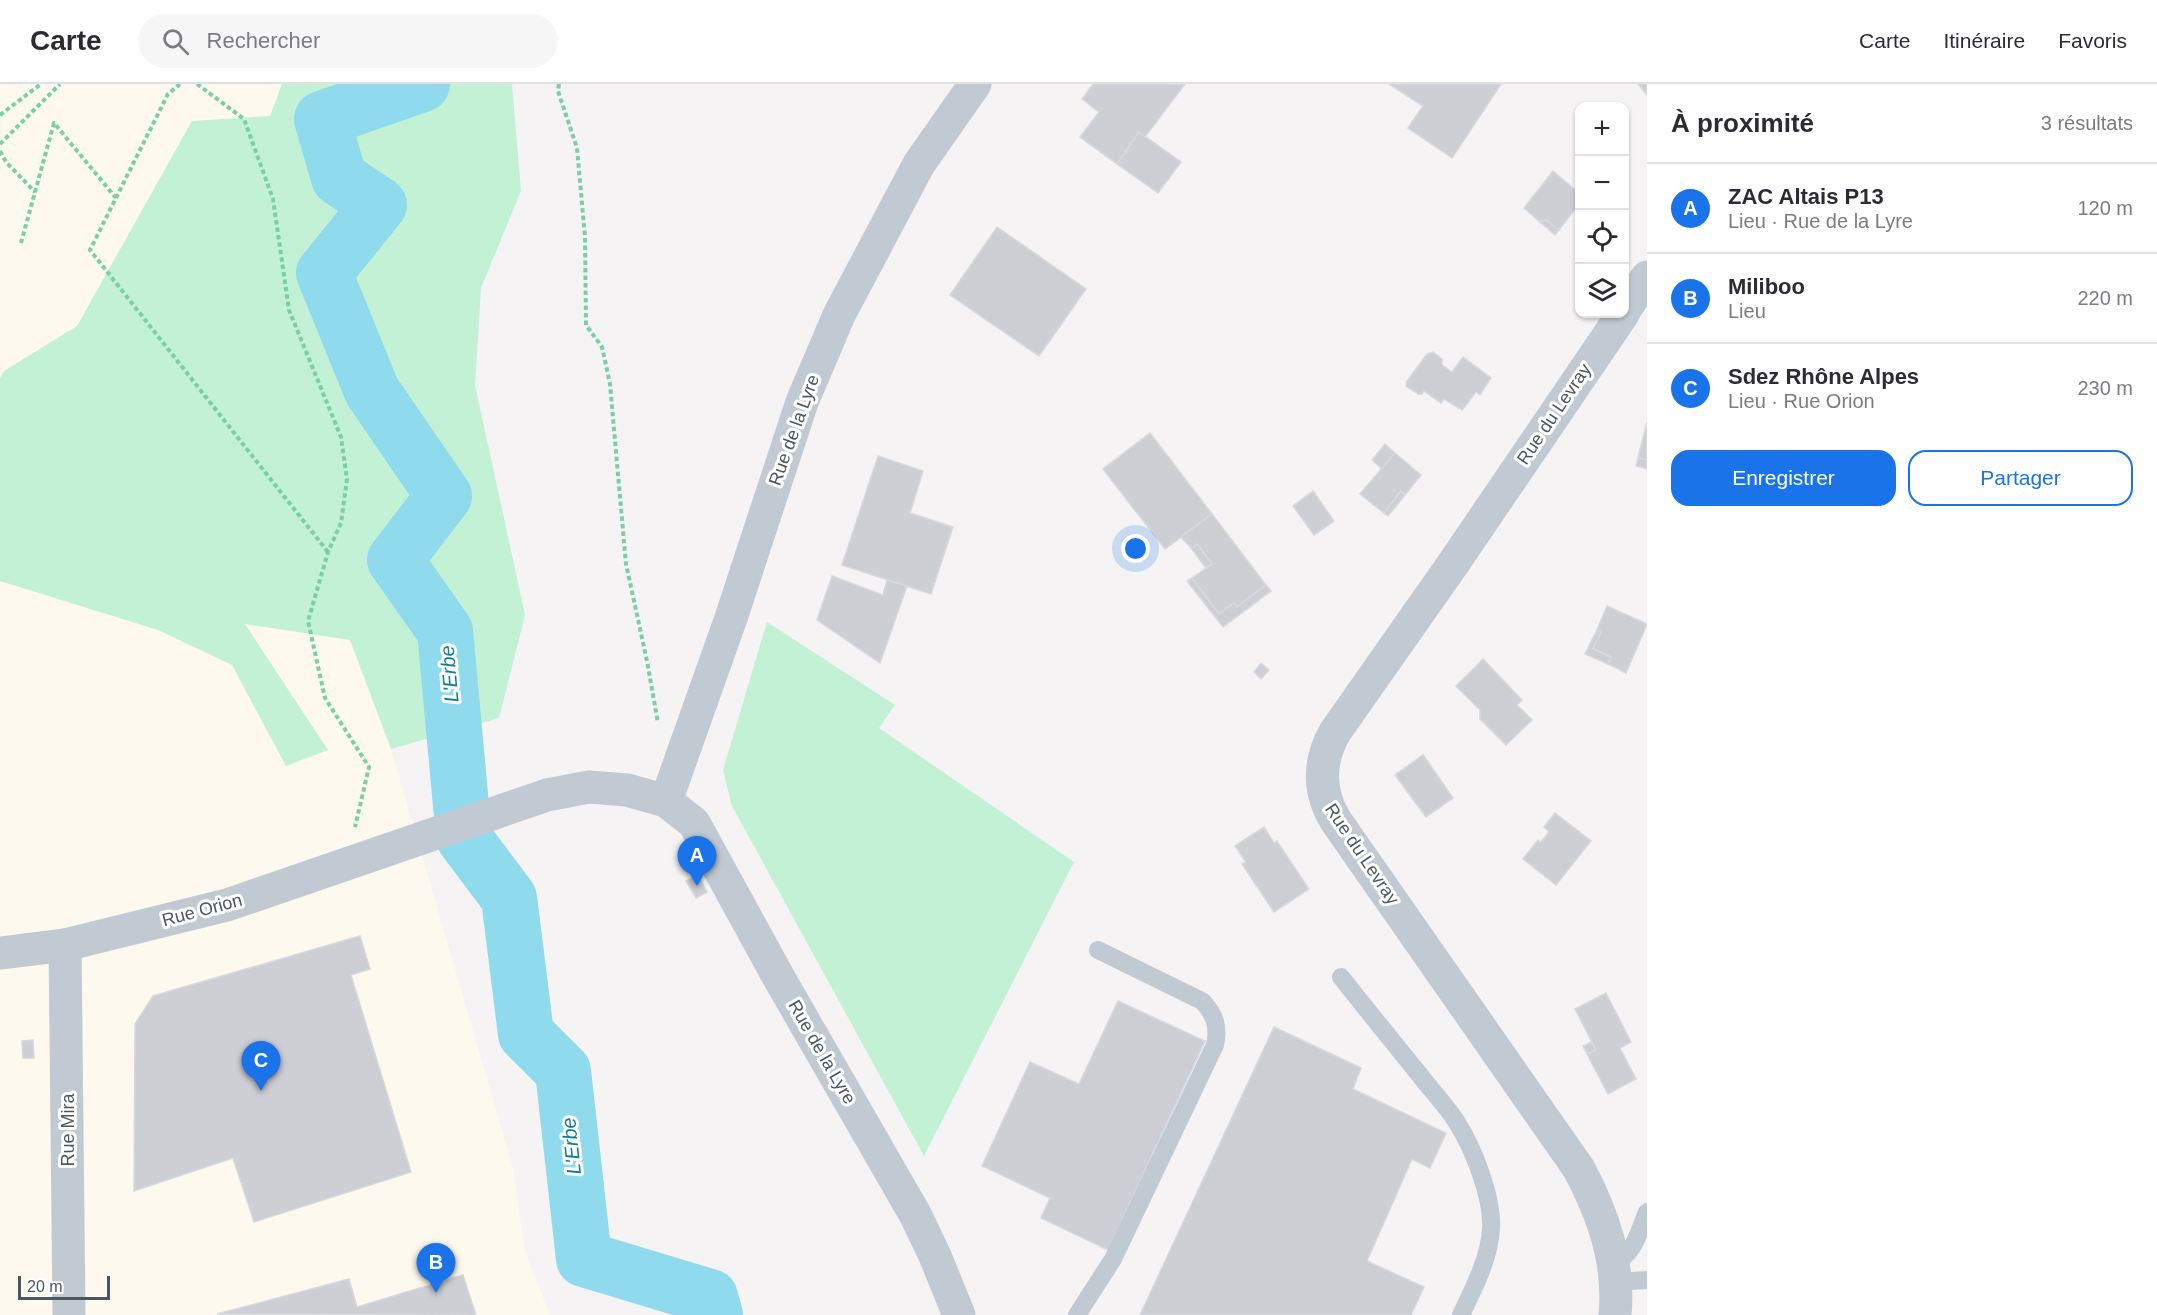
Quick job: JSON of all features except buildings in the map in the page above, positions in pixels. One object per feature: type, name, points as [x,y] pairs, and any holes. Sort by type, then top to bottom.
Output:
[{"type":"street","name":"Rue de la Lyre","points":[[666,801],[731,618],[811,380],[844,304],[919,164],[975,84]]},
{"type":"street","name":"Rue du Levray","points":[[1629,304],[1647,277]]},
{"type":"street","name":"Rue du Levray","points":[[1615,1315],[1625,1275],[1601,1214],[1579,1169],[1336,821],[1325,798],[1322,773],[1325,755],[1335,732],[1455,561],[1620,318]]},
{"type":"street","name":"Rue de la Lyre","points":[[506,810],[547,795],[589,787],[627,790],[666,801],[694,823],[779,978],[916,1216],[959,1315]]},
{"type":"street","name":"Rue Orion","points":[[0,953],[65,945],[227,905],[506,810]]},
{"type":"street","name":"Rue Mira","points":[[65,945],[69,1315]]},
{"type":"lane","points":[[1077,1315],[1113,1259],[1215,1045],[1217,1034],[1213,1015],[1202,1001],[1098,950]]},
{"type":"lane","points":[[1341,977],[1457,1122],[1479,1170],[1489,1205],[1490,1243],[1482,1270],[1461,1315]]},
{"type":"lane","points":[[1625,1275],[1622,1260],[1632,1248],[1647,1212]]},
{"type":"path","points":[[0,115],[41,84]]},
{"type":"path","points":[[0,144],[60,84]]},
{"type":"path","points":[[180,84],[168,94],[90,250],[328,552]]},
{"type":"path","points":[[196,84],[244,119],[273,199],[289,310],[341,437],[347,479],[341,523],[328,552],[308,621],[326,698],[369,767],[352,833]]},
{"type":"path","points":[[559,84],[558,91],[577,148],[585,237],[586,325],[602,347],[610,384],[626,564],[661,729]]},
{"type":"path","points":[[21,243],[54,123],[116,198]]},
{"type":"path","points":[[0,152],[6,162],[35,192]]},
{"type":"shaded area","points":[[0,84],[282,84],[270,116],[193,121],[244,624],[350,640],[391,749],[513,1168],[525,1251],[550,1315],[0,1315]]},
{"type":"green space","points":[[282,84],[512,84],[521,191],[481,288],[475,385],[525,615],[499,718],[391,749],[350,640],[245,624],[328,750],[286,766],[232,665],[158,630],[0,581],[0,378],[4,371],[77,326],[192,121],[270,116]]},
{"type":"green space","points":[[767,622],[895,705],[879,728],[1074,862],[924,1156],[732,806],[723,770]]},
{"type":"waterway","name":"L'Erbe","points":[[422,84],[322,119],[339,178],[379,205],[324,273],[372,391],[444,496],[395,560],[445,631],[464,838],[509,898],[526,1034],[563,1071],[584,1259],[710,1297],[715,1315]]},
{"type":"place","name":"ZAC Altais P13","points":[[697,886]]},
{"type":"place","name":"Sdez Rhône Alpes","points":[[261,1091]]},
{"type":"place","name":"Miliboo","points":[[436,1293]]}]
